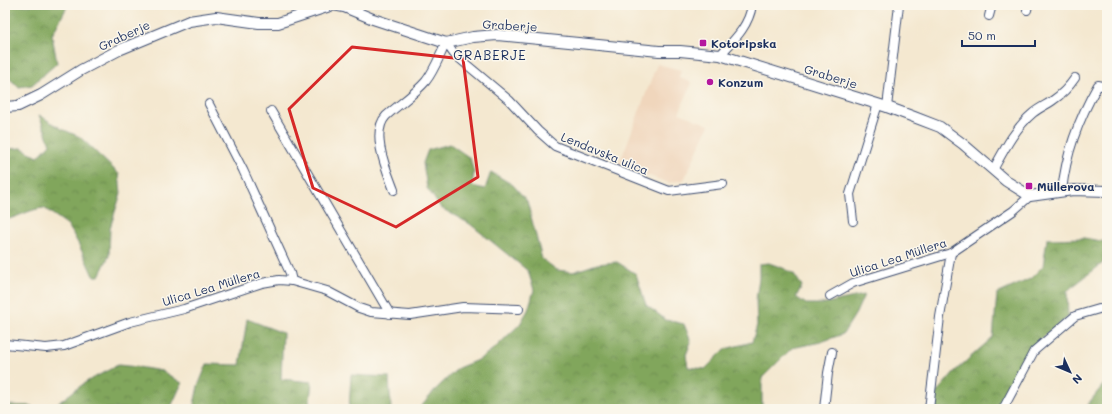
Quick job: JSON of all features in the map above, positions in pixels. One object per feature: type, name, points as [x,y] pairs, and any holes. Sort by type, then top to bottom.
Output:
[{"type":"street","name":"Graberje","points":[[5,107],[18,106],[41,95],[81,70],[119,50],[189,21],[216,17],[259,23],[278,23],[333,5],[344,7],[373,19],[446,43],[473,37],[498,35],[659,51],[680,51],[720,55],[883,105],[940,127],[963,144],[1006,181],[1030,196]]},
{"type":"street","points":[[720,55],[740,32],[750,16],[752,5]]},
{"type":"street","points":[[853,221],[850,194],[883,105],[899,5]]},
{"type":"street","points":[[989,16],[992,5]]},
{"type":"street","points":[[394,190],[384,164],[378,135],[385,117],[415,92],[427,79],[446,43]]},
{"type":"street","name":"Lendavska ulica","points":[[446,43],[454,54],[509,100],[538,131],[555,146],[597,164],[669,191],[723,184]]},
{"type":"street","points":[[993,170],[1003,151],[1020,126],[1034,112],[1064,92],[1075,78]]},
{"type":"street","points":[[1062,191],[1066,161],[1075,132],[1098,85],[1107,87]]},
{"type":"street","points":[[209,104],[243,170],[290,273],[292,281]]},
{"type":"street","points":[[271,111],[390,314]]},
{"type":"street","points":[[1030,196],[1072,190],[1107,191]]},
{"type":"street","name":"Ulica Lea Müllera","points":[[830,296],[853,283],[951,253],[1013,211],[1030,196]]},
{"type":"street","points":[[929,409],[940,317],[951,253]]},
{"type":"street","name":"Ulica Lea Müllera","points":[[5,344],[46,348],[64,346],[130,322],[184,309],[262,283],[279,280],[292,281],[327,290],[359,308],[371,312],[410,316],[463,307],[519,310]]},
{"type":"street","points":[[1004,409],[1034,351],[1075,316],[1099,309]]},
{"type":"street","points":[[824,409],[832,352]]},
{"type":"highlighted area","points":[[352,47],[463,59],[478,177],[396,227],[313,188],[289,109]]},
{"type":"shaded area","points":[[657,64],[681,70],[679,77],[692,83],[679,113],[709,125],[684,180],[669,183],[619,165]]},
{"type":"green space","points":[[5,5],[68,5],[52,35],[57,63],[32,85],[19,87],[5,75]]},
{"type":"green space","points":[[39,115],[62,129],[80,137],[119,174],[121,193],[110,228],[109,256],[99,276],[93,276],[68,225],[44,208],[5,220],[5,149],[22,148],[38,157],[50,144]]},
{"type":"green space","points":[[450,144],[470,158],[474,173],[472,186],[485,189],[491,172],[513,185],[527,201],[542,259],[557,270],[573,272],[597,264],[617,262],[636,274],[646,305],[666,320],[684,324],[691,342],[686,355],[688,367],[705,369],[725,349],[752,342],[757,325],[756,299],[759,264],[769,263],[794,274],[802,286],[796,297],[806,304],[822,304],[864,295],[856,313],[843,334],[821,342],[792,348],[762,378],[762,409],[419,409],[436,389],[458,368],[480,359],[496,347],[520,324],[528,310],[534,290],[528,271],[470,224],[441,208],[427,188],[423,163],[428,150]]},
{"type":"green space","points":[[1084,238],[1107,242],[1107,263],[1104,262],[1067,291],[1068,317],[1030,348],[996,409],[934,409],[936,393],[955,371],[993,337],[997,294],[1030,279],[1043,266],[1047,239]]},
{"type":"green space","points":[[247,319],[283,333],[281,379],[312,382],[309,409],[193,409],[198,386],[207,364],[240,365]]},
{"type":"green space","points":[[118,365],[162,371],[182,383],[170,409],[50,409],[86,382]]},
{"type":"green space","points":[[351,375],[389,377],[391,409],[349,409]]},
{"type":"green space","points":[[1107,380],[1107,409],[1084,409]]},
{"type":"green space","points":[[5,405],[32,406],[32,409],[5,409]]},
{"type":"place","name":"Kotoripska","points":[[703,43]]},
{"type":"place","name":"Konzum","points":[[710,82]]},
{"type":"place","name":"Müllerova","points":[[1029,186]]},
{"type":"district","name":"GRABERJE","points":[[490,54]]}]
